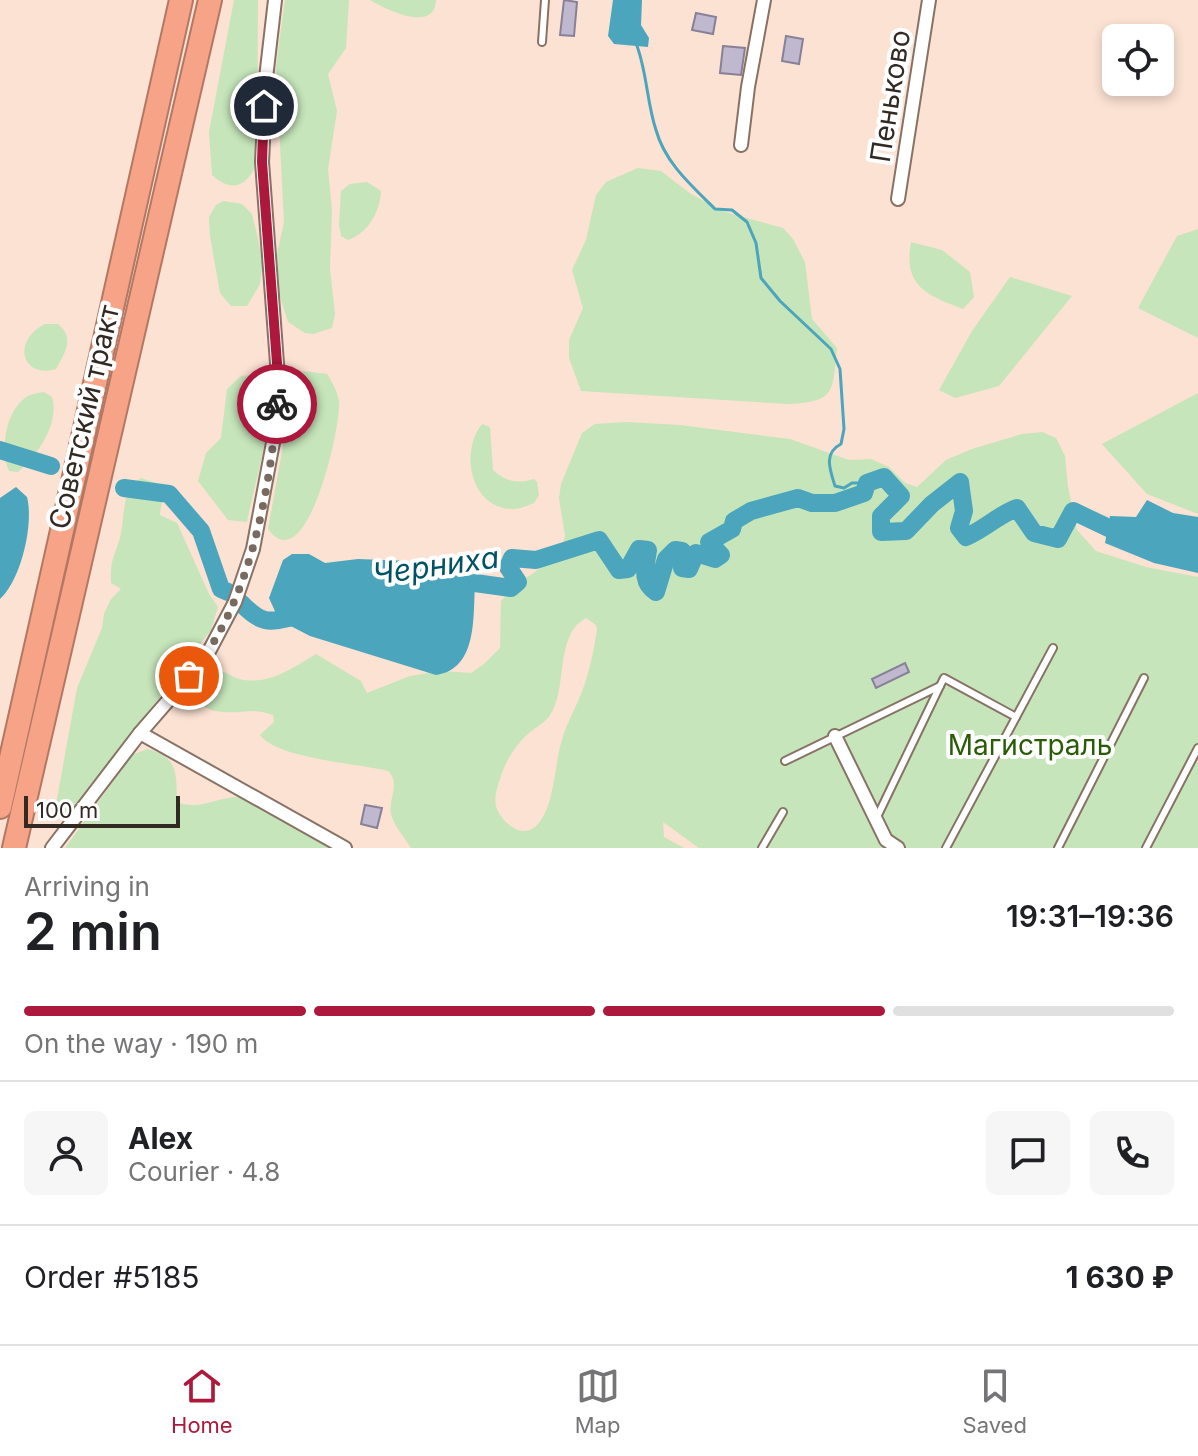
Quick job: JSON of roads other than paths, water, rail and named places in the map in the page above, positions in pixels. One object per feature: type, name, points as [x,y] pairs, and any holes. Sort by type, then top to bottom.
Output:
[{"type":"highway","name":"Советский тракт","points":[[0,807],[181,0]]},
{"type":"highway","name":"Советский тракт","points":[[14,848],[210,0]]},
{"type":"street","points":[[52,848],[140,733],[206,657],[235,602],[253,549],[275,432],[279,390],[262,162],[266,78],[275,0]]},
{"type":"street","points":[[741,145],[764,0]]},
{"type":"street","name":"Пеньково","points":[[898,199],[929,0]]},
{"type":"street","points":[[140,733],[345,848]]},
{"type":"street","points":[[835,736],[886,840],[898,848]]},
{"type":"lane","points":[[542,42],[545,0]]},
{"type":"lane","points":[[946,848],[1053,648]]},
{"type":"lane","points":[[876,820],[944,678],[1016,717]]},
{"type":"lane","points":[[1058,848],[1144,678]]},
{"type":"lane","points":[[785,761],[940,686]]},
{"type":"lane","points":[[1146,848],[1198,748]]},
{"type":"lane","points":[[762,848],[783,812]]},
{"type":"water","points":[[613,0],[642,0],[641,25],[649,38],[648,47],[614,44],[608,36]]},
{"type":"water","points":[[16,487],[27,497],[27,536],[14,579],[0,599],[0,498]]},
{"type":"water","points":[[1147,500],[1173,513],[1198,517],[1198,573],[1154,563],[1105,543],[1110,516],[1136,517]]},
{"type":"water","points":[[292,554],[309,554],[325,563],[358,559],[435,562],[458,567],[475,583],[473,625],[460,663],[450,671],[436,675],[310,636],[279,620],[269,598],[283,560]]},
{"type":"waterway","points":[[637,46],[653,120],[666,153],[680,173],[715,209],[732,210],[747,222],[756,243],[761,278],[780,301],[831,349],[840,369],[844,429],[841,444],[830,457],[831,474],[835,486],[844,488],[852,483],[867,483]]},
{"type":"waterway","name":"Черниха","points":[[0,450],[51,466]]},
{"type":"waterway","name":"Черниха","points":[[454,587],[475,583],[511,588],[518,582],[508,567],[512,558],[536,560],[599,540],[619,570],[628,569],[639,549],[648,550],[646,579],[656,592],[666,559],[675,550],[682,551],[682,568],[689,569],[696,553],[715,559],[721,555],[709,542],[732,529],[734,521],[751,511],[798,498],[812,503],[835,503],[864,493],[867,483],[884,477],[901,496],[881,516],[881,532],[906,531],[932,504],[960,482],[964,511],[959,528],[966,537],[1017,508],[1034,533],[1058,539],[1073,511],[1113,530],[1129,530]]},
{"type":"waterway","name":"Черниха","points":[[124,488],[169,494],[201,531],[221,589],[228,592]]},
{"type":"waterway","name":"Черниха","points":[[241,603],[256,616],[269,621],[303,615]]},
{"type":"park label","name":"Магистраль","points":[[1030,745]]}]
